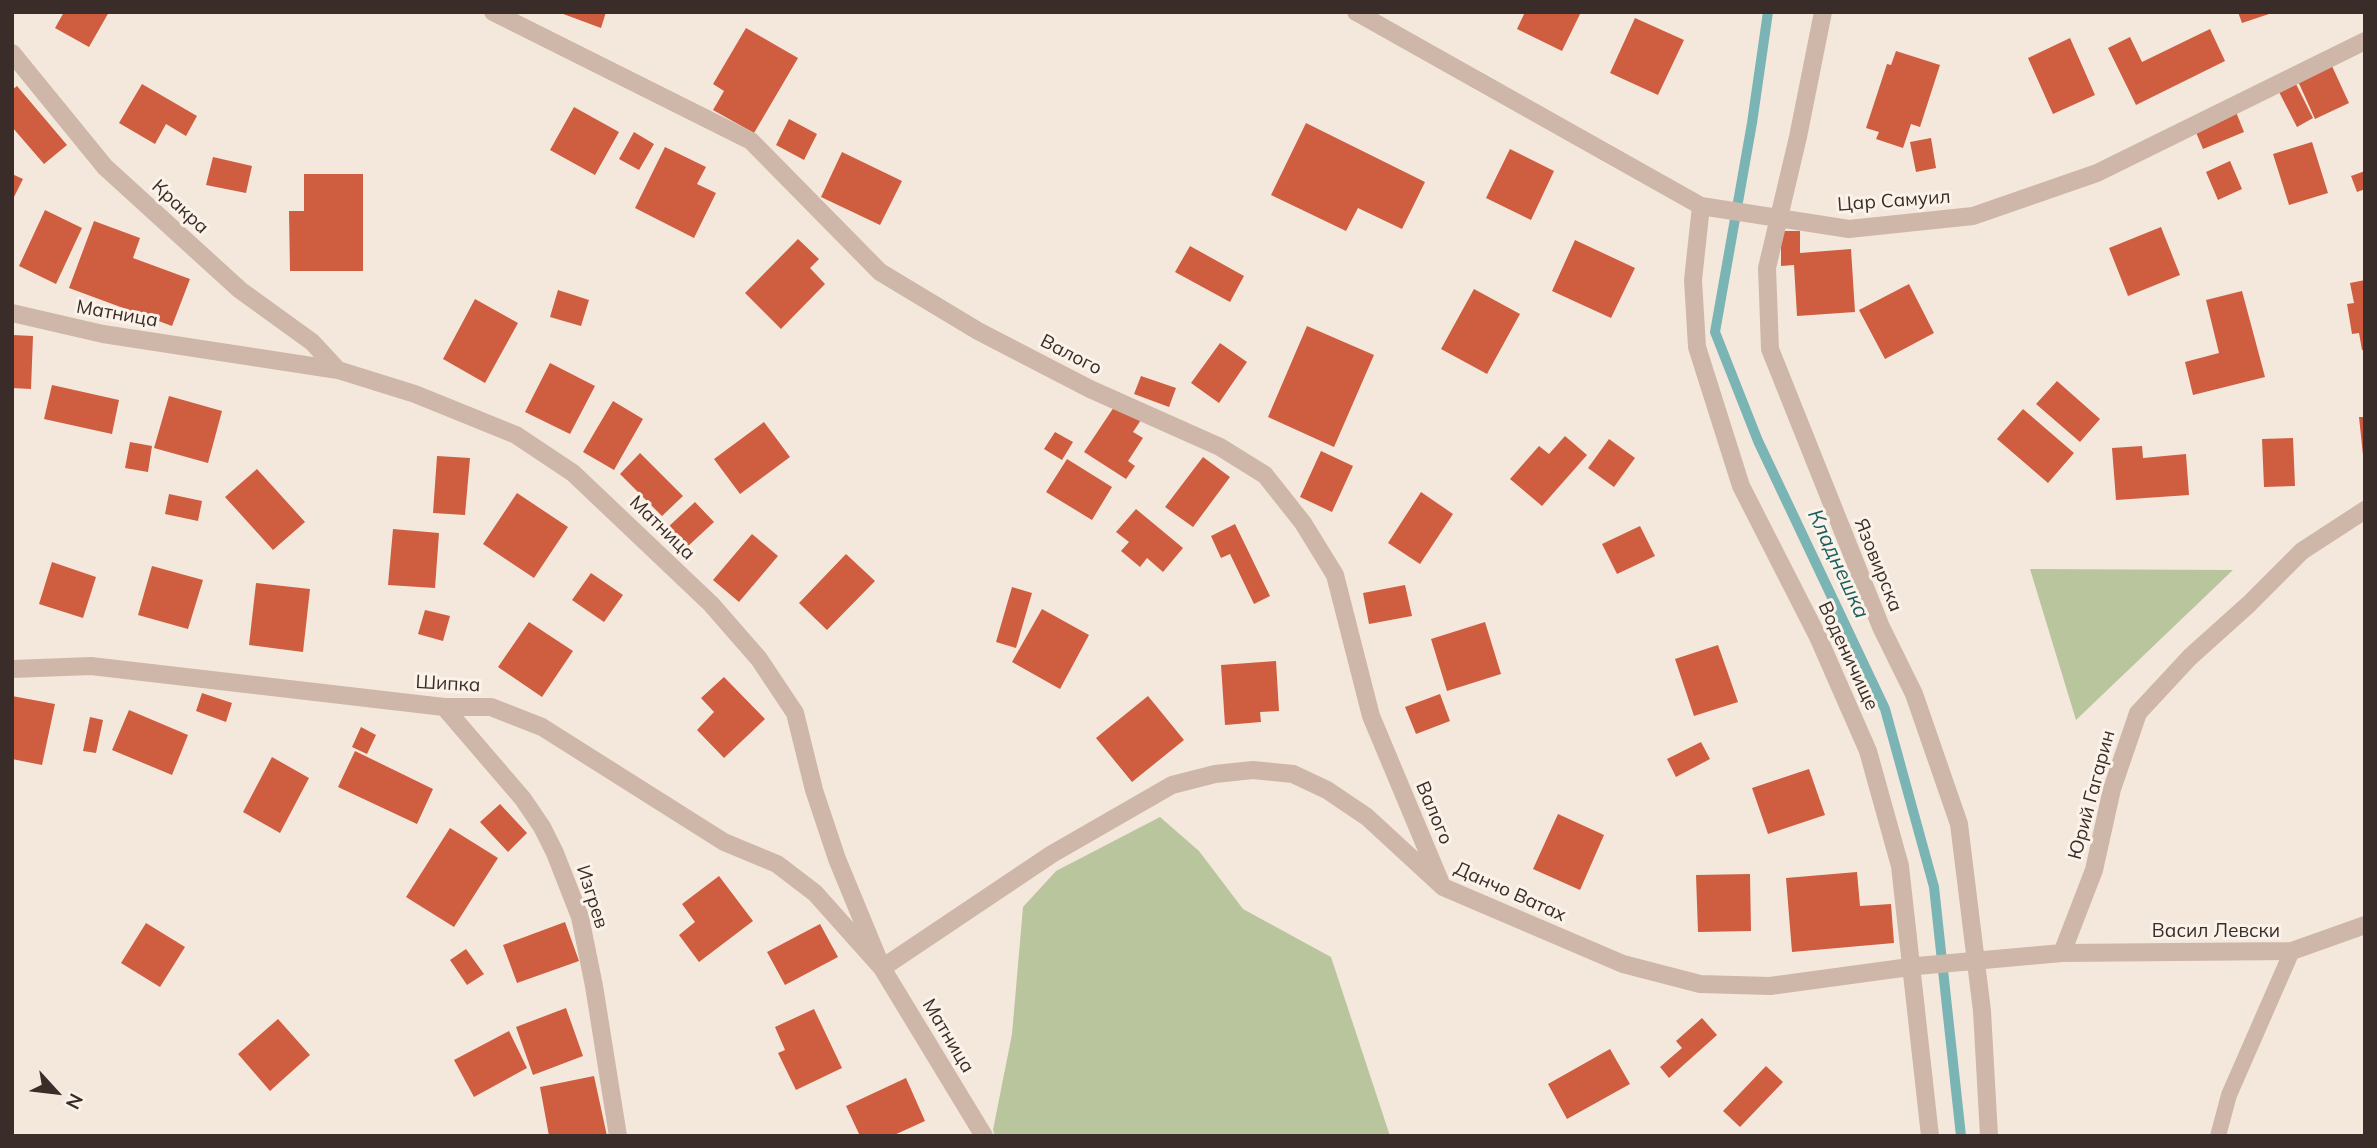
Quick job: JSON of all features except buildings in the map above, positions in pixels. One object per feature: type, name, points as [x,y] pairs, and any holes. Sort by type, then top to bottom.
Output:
[{"type":"street","name":"Валого","points":[[493,12],[751,141],[880,272],[956,318],[1090,389],[1220,447],[1265,475],[1303,523],[1335,575],[1371,716],[1443,887]]},
{"type":"street","name":"Цар Самуил","points":[[1356,12],[1701,206],[1849,229],[1973,216],[2097,173],[2365,41]]},
{"type":"street","name":"Язовирска","points":[[1823,12],[1767,268],[1770,349],[1876,615],[1914,694],[1959,824],[1971,962],[1982,1011],[1989,1136]]},
{"type":"street","name":"Кракра","points":[[12,53],[106,167],[240,290],[312,342],[338,370]]},
{"type":"street","name":"Воденичище","points":[[1701,206],[1693,280],[1697,346],[1741,486],[1818,637],[1868,751],[1900,866],[1914,967],[1930,1136]]},
{"type":"street","name":"Матница","points":[[13,313],[103,334],[338,370],[415,394],[516,435],[573,473],[711,604],[759,659],[794,713],[814,790],[837,859],[882,968],[984,1136]]},
{"type":"street","name":"Юрий Гагарин","points":[[2062,953],[2094,870],[2112,789],[2138,713],[2190,657],[2302,551],[2365,510]]},
{"type":"street","name":"Шипка","points":[[12,669],[91,666],[444,707],[491,706],[542,727],[724,842],[777,864],[815,893],[882,968]]},
{"type":"street","name":"Изгрев","points":[[444,707],[523,799],[555,853],[580,917],[618,1136]]},
{"type":"street","name":"Данчо Ватах","points":[[882,968],[1052,854],[1172,785],[1215,774],[1254,770],[1293,774],[1327,790],[1367,817],[1443,887],[1623,964],[1700,984],[1770,986],[1914,967]]},
{"type":"street","name":"Васил Левски","points":[[2062,953],[2292,951],[2365,925]]},
{"type":"street","points":[[1914,967],[2062,953]]},
{"type":"lane","points":[[2218,1136],[2229,1095],[2292,951]]},
{"type":"green space","points":[[2030,569],[2233,570],[2076,720]]},
{"type":"green space","points":[[1160,817],[1199,851],[1243,909],[1331,957],[1390,1136],[995,1136],[993,1130],[1012,1034],[1023,907],[1056,871]]},
{"type":"waterway","name":"Кладнешка","points":[[1768,12],[1752,123],[1715,332],[1758,441],[1885,709],[1934,887],[1961,1136]]}]
